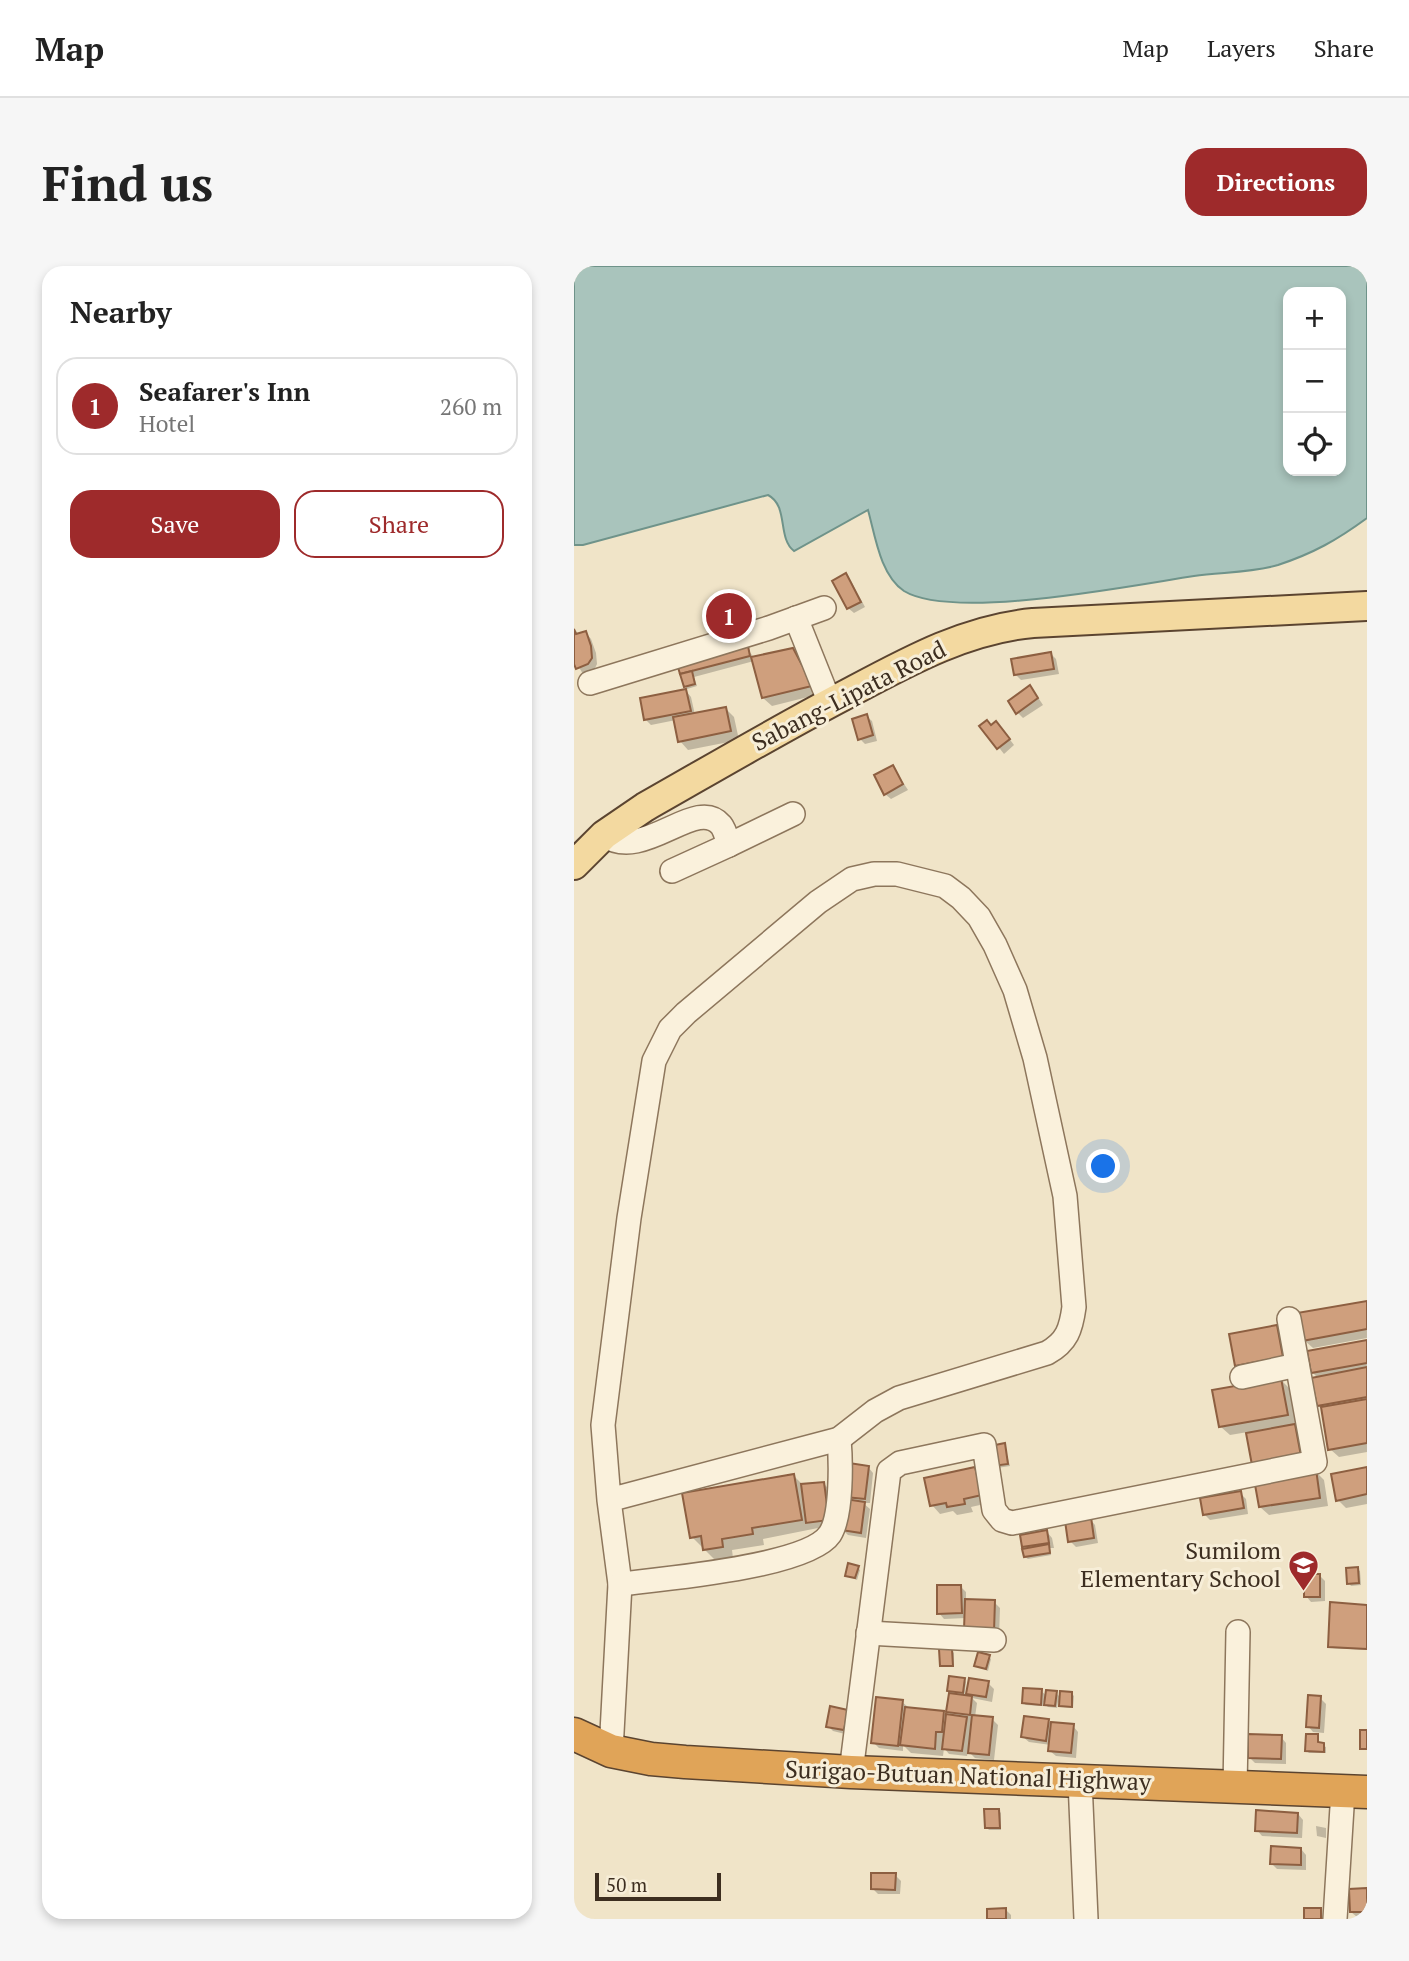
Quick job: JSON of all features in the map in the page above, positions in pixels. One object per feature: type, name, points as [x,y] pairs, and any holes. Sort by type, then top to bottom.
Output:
[{"type":"highway","name":"Surigao-Butuan National Highway","points":[[574,1734],[611,1752],[651,1759],[851,1772],[1355,1791]]},
{"type":"main road","name":"Sabang-Lipata Road","points":[[574,865],[604,835],[645,807],[911,660],[964,638],[1008,625],[1367,606]]},
{"type":"street","points":[[590,682],[769,628],[824,608]]},
{"type":"street","points":[[796,618],[830,703]]},
{"type":"street","points":[[672,871],[793,814]]},
{"type":"street","points":[[604,835],[618,842],[639,842],[685,821],[701,817],[720,823],[729,845]]},
{"type":"street","points":[[609,1500],[839,1439],[875,1410],[899,1398],[1054,1349],[1060,1346],[1067,1336],[1072,1325],[1074,1307],[1065,1196],[1035,1058],[1015,990],[990,935],[979,916],[945,886],[897,874],[874,874],[852,879],[818,902],[686,1013],[670,1029],[654,1061],[629,1218],[603,1425],[609,1500],[620,1584],[611,1752]]},
{"type":"street","points":[[851,1772],[889,1471],[900,1463],[984,1445],[994,1510],[1002,1520],[1012,1524],[1315,1462],[1289,1318]]},
{"type":"street","points":[[1242,1377],[1297,1365]]},
{"type":"street","points":[[620,1584],[684,1577],[750,1565],[811,1550],[820,1545],[835,1524],[841,1466],[839,1439]]},
{"type":"street","points":[[1236,1787],[1238,1632]]},
{"type":"street","points":[[868,1633],[994,1640]]},
{"type":"street","points":[[1080,1781],[1086,1919]]},
{"type":"street","points":[[1335,1919],[1355,1791]]},
{"type":"water","points":[[574,266],[1367,266],[1367,518],[1325,545],[1278,565],[1258,570],[1194,576],[1045,598],[962,603],[928,599],[904,591],[889,575],[880,554],[868,510],[794,551],[786,538],[779,507],[768,495],[583,545],[574,545]]},
{"type":"building","points":[[846,573],[861,602],[847,609],[832,581]]},
{"type":"building","points":[[574,629],[576,634],[586,631],[592,658],[588,664],[576,669],[574,664]]},
{"type":"building","points":[[748,646],[750,656],[680,674],[677,664]]},
{"type":"building","points":[[793,648],[802,665],[811,663],[816,685],[762,698],[751,657]]},
{"type":"building","points":[[1051,652],[1054,669],[1014,675],[1011,659]]},
{"type":"building","points":[[692,671],[695,684],[684,687],[680,674]]},
{"type":"building","points":[[1030,685],[1038,698],[1016,714],[1008,701]]},
{"type":"building","points":[[686,689],[691,711],[644,720],[640,698]]},
{"type":"building","points":[[726,707],[731,731],[678,742],[673,717]]},
{"type":"building","points":[[867,714],[873,735],[858,740],[852,719]]},
{"type":"building","points":[[987,720],[991,725],[996,721],[1010,739],[997,749],[979,726]]},
{"type":"building","points":[[893,765],[903,784],[884,795],[874,775]]},
{"type":"building","points":[[1367,1301],[1367,1329],[1302,1341],[1297,1313]]},
{"type":"building","points":[[1277,1325],[1283,1357],[1235,1366],[1229,1334]]},
{"type":"building","points":[[1367,1340],[1367,1363],[1311,1373],[1307,1351]]},
{"type":"building","points":[[1367,1367],[1367,1397],[1317,1406],[1311,1378]]},
{"type":"building","points":[[1281,1378],[1288,1415],[1219,1427],[1212,1390]]},
{"type":"building","points":[[1367,1399],[1367,1443],[1328,1450],[1321,1407]]},
{"type":"building","points":[[1295,1424],[1301,1456],[1252,1465],[1246,1433]]},
{"type":"building","points":[[1005,1443],[1008,1464],[993,1466],[990,1446]]},
{"type":"building","points":[[849,1463],[869,1466],[865,1499],[845,1497]]},
{"type":"building","points":[[975,1467],[982,1495],[964,1499],[965,1504],[930,1506],[924,1478]]},
{"type":"building","points":[[1367,1467],[1367,1494],[1336,1501],[1331,1474]]},
{"type":"building","points":[[1316,1469],[1320,1498],[1259,1507],[1254,1479]]},
{"type":"building","points":[[794,1474],[802,1520],[752,1528],[753,1534],[722,1539],[723,1547],[703,1550],[701,1536],[690,1538],[682,1493]]},
{"type":"building","points":[[824,1482],[829,1520],[806,1523],[801,1484]]},
{"type":"building","points":[[1241,1491],[1244,1508],[1203,1515],[1200,1498]]},
{"type":"building","points":[[845,1499],[865,1502],[861,1533],[841,1530]]},
{"type":"building","points":[[1091,1517],[1094,1538],[1068,1542],[1065,1521]]},
{"type":"building","points":[[1047,1530],[1049,1543],[1022,1547],[1020,1535]]},
{"type":"building","points":[[1049,1544],[1050,1553],[1024,1557],[1022,1549]]},
{"type":"building","points":[[848,1563],[859,1566],[855,1578],[845,1576]]},
{"type":"building","points":[[1358,1567],[1359,1583],[1347,1584],[1346,1568]]},
{"type":"building","points":[[1304,1574],[1320,1574],[1320,1597],[1304,1597]]},
{"type":"building","points":[[937,1585],[961,1585],[962,1613],[937,1614]]},
{"type":"building","points":[[965,1599],[995,1600],[994,1632],[964,1630]]},
{"type":"building","points":[[1330,1602],[1367,1605],[1367,1649],[1328,1647]]},
{"type":"building","points":[[939,1649],[952,1649],[953,1666],[940,1666]]},
{"type":"building","points":[[978,1652],[990,1655],[986,1669],[974,1666]]},
{"type":"building","points":[[949,1676],[965,1678],[963,1693],[947,1691]]},
{"type":"building","points":[[969,1678],[989,1681],[986,1697],[966,1694]]},
{"type":"building","points":[[1023,1688],[1042,1689],[1041,1705],[1022,1703]]},
{"type":"building","points":[[1046,1690],[1057,1691],[1055,1706],[1044,1705]]},
{"type":"building","points":[[1060,1691],[1072,1692],[1072,1707],[1059,1706]]},
{"type":"building","points":[[949,1693],[972,1696],[970,1715],[946,1712]]},
{"type":"building","points":[[1308,1695],[1321,1696],[1319,1728],[1306,1727]]},
{"type":"building","points":[[876,1697],[903,1700],[898,1746],[871,1743]]},
{"type":"building","points":[[830,1706],[848,1710],[844,1730],[826,1727]]},
{"type":"building","points":[[905,1707],[944,1711],[942,1732],[936,1732],[935,1749],[900,1745]]},
{"type":"building","points":[[946,1714],[967,1717],[962,1751],[942,1749]]},
{"type":"building","points":[[972,1715],[993,1717],[989,1755],[968,1753]]},
{"type":"building","points":[[1024,1716],[1049,1719],[1046,1741],[1021,1737]]},
{"type":"building","points":[[1051,1722],[1074,1724],[1071,1753],[1048,1751]]},
{"type":"building","points":[[1360,1730],[1367,1730],[1367,1749],[1360,1749]]},
{"type":"building","points":[[1248,1734],[1282,1735],[1281,1759],[1248,1758]]},
{"type":"building","points":[[1306,1734],[1318,1734],[1318,1742],[1324,1743],[1324,1752],[1305,1751]]},
{"type":"building","points":[[984,1809],[999,1809],[1000,1828],[985,1828]]},
{"type":"building","points":[[1256,1810],[1298,1813],[1297,1833],[1255,1831]]},
{"type":"building","points":[[1271,1846],[1301,1848],[1301,1865],[1270,1864]]},
{"type":"building","points":[[871,1873],[896,1873],[895,1890],[871,1889]]},
{"type":"building","points":[[1367,1888],[1367,1912],[1350,1912],[1349,1889]]},
{"type":"building","points":[[1006,1908],[1006,1919],[987,1919],[987,1909]]},
{"type":"building","points":[[1304,1908],[1321,1908],[1321,1919],[1304,1919]]},
{"type":"place","name":"Seafarer's Inn","points":[[729,616]]},
{"type":"place","name":"Sumilom Elementary School","points":[[1304,1592]]}]
